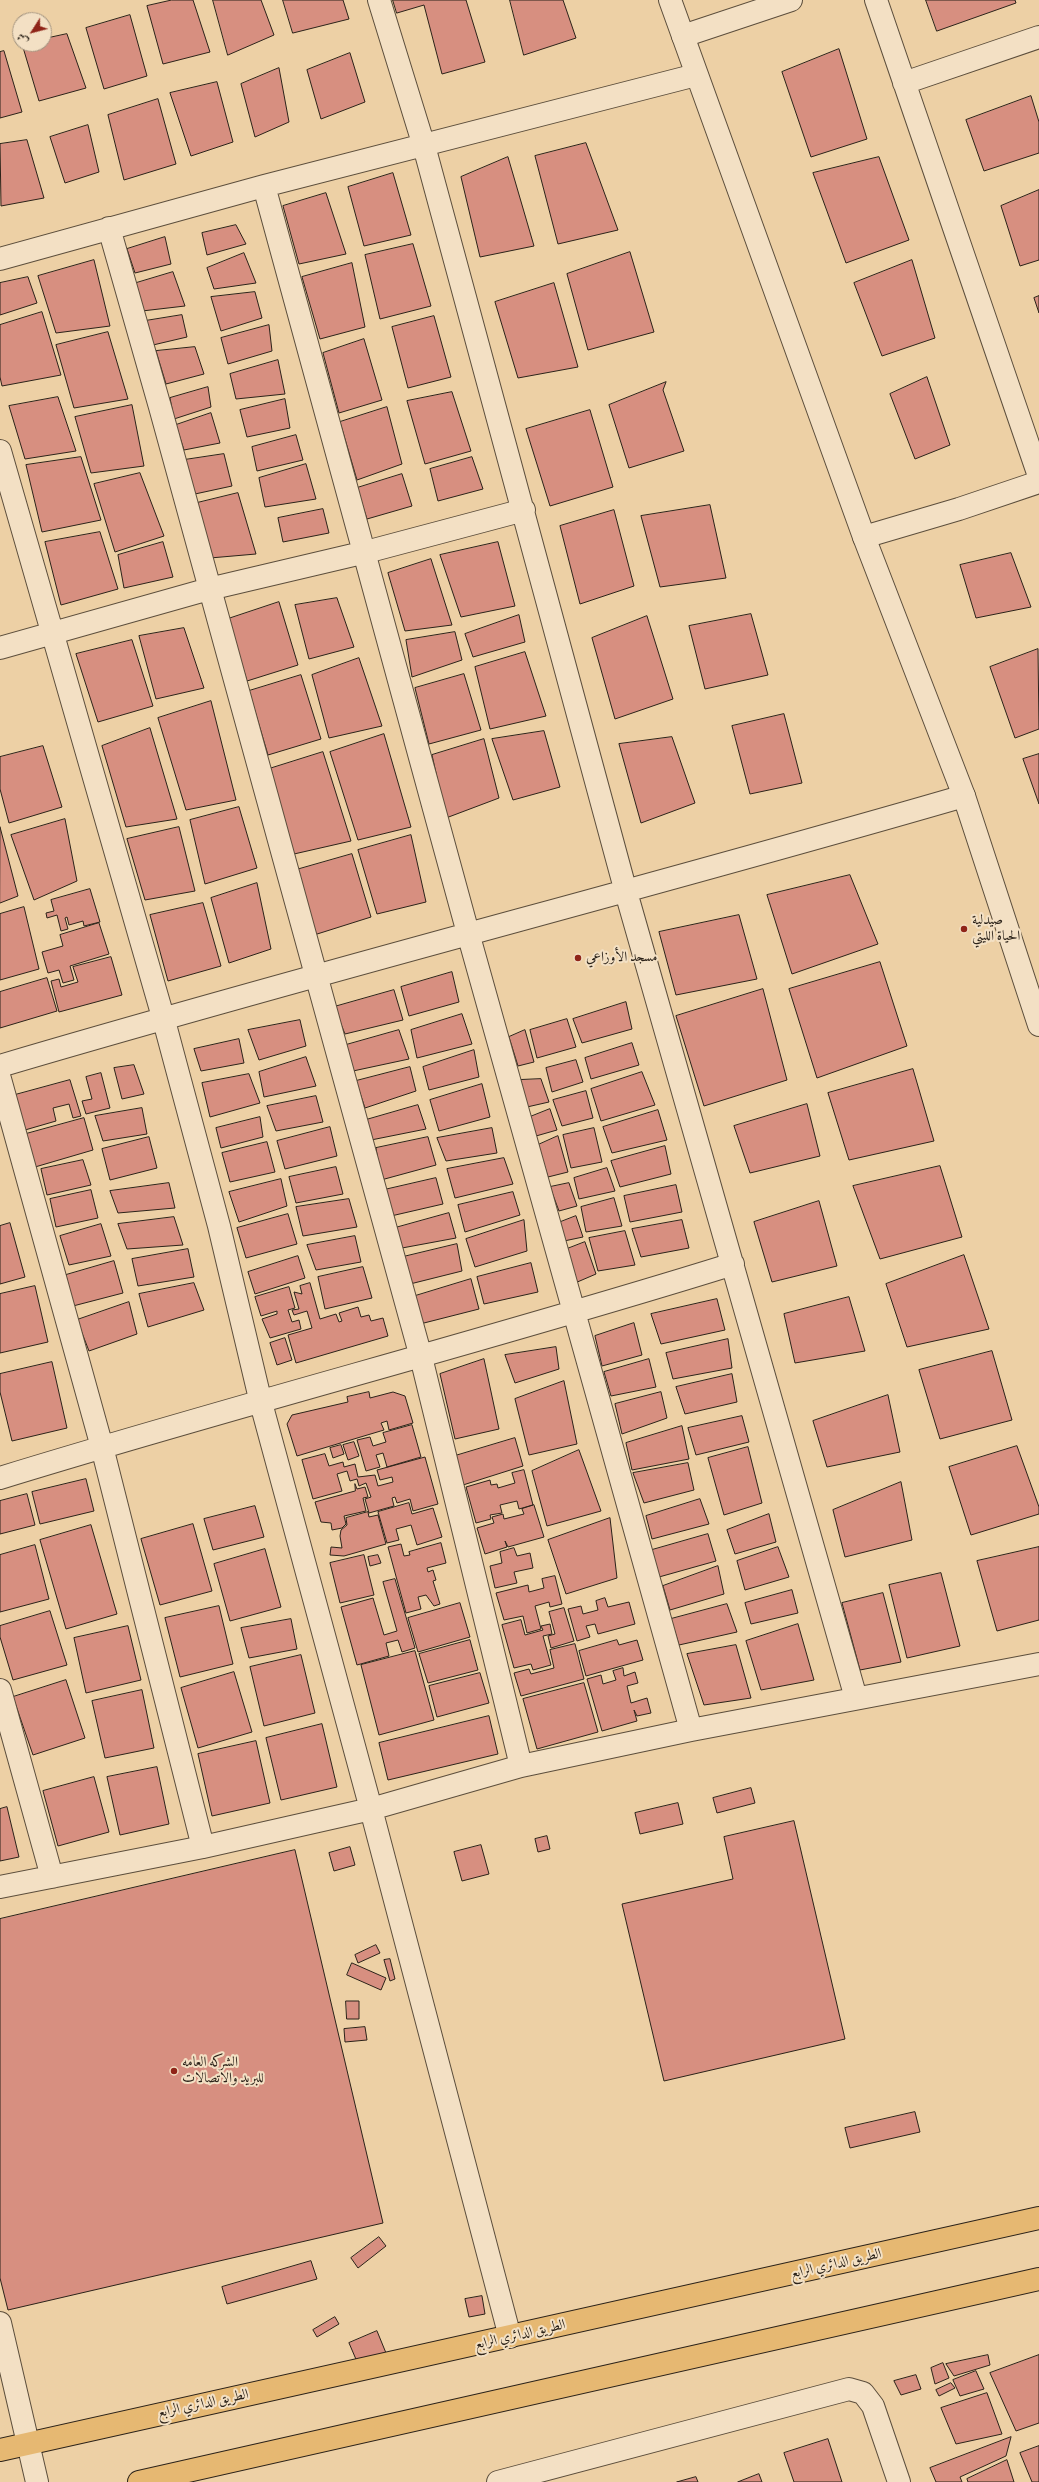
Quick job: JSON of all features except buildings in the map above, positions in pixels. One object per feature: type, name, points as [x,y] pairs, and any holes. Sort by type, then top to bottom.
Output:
[{"type":"main road","name":"الطريق الدائري الرابع","points":[[0,2450],[1039,2218]]},
{"type":"main road","points":[[139,2482],[1039,2279]]},
{"type":"street","points":[[379,0],[424,146],[524,510],[626,892],[856,1698]]},
{"type":"street","points":[[670,0],[864,537],[964,796],[1039,1025]]},
{"type":"street","points":[[683,36],[791,0]]},
{"type":"street","points":[[876,0],[1039,476]]},
{"type":"street","points":[[904,83],[1039,37]]},
{"type":"street","points":[[0,259],[264,186],[696,75]]},
{"type":"street","points":[[264,186],[366,552],[468,933],[691,1730]]},
{"type":"street","points":[[108,228],[160,407],[209,589],[317,975],[420,1357],[521,1766]]},
{"type":"street","points":[[0,451],[54,634],[163,1017],[219,1226],[261,1403],[371,1809],[510,2337]]},
{"type":"street","points":[[864,537],[959,509],[1039,482]]},
{"type":"street","points":[[0,648],[209,589],[366,552],[524,510]]},
{"type":"street","points":[[0,1066],[163,1017],[468,933],[626,892],[964,796]]},
{"type":"street","points":[[0,1079],[102,1447],[203,1847]]},
{"type":"street","points":[[0,1478],[102,1447],[574,1313],[733,1264]]},
{"type":"street","points":[[0,1887],[203,1847],[371,1809],[521,1766],[691,1730],[1039,1664]]},
{"type":"street","points":[[0,1690],[52,1877]]},
{"type":"street","points":[[0,2323],[37,2482]]},
{"type":"street","points":[[498,2482],[849,2389],[863,2393],[873,2406],[899,2482]]},
{"type":"place","name":"صيدلية الحياة الليتي","points":[[964,929]]},
{"type":"place","name":"مسجد الأوزاعي","points":[[578,958]]},
{"type":"place","name":"الشركه العامه للبريد والاتصالات","points":[[174,2071]]}]
